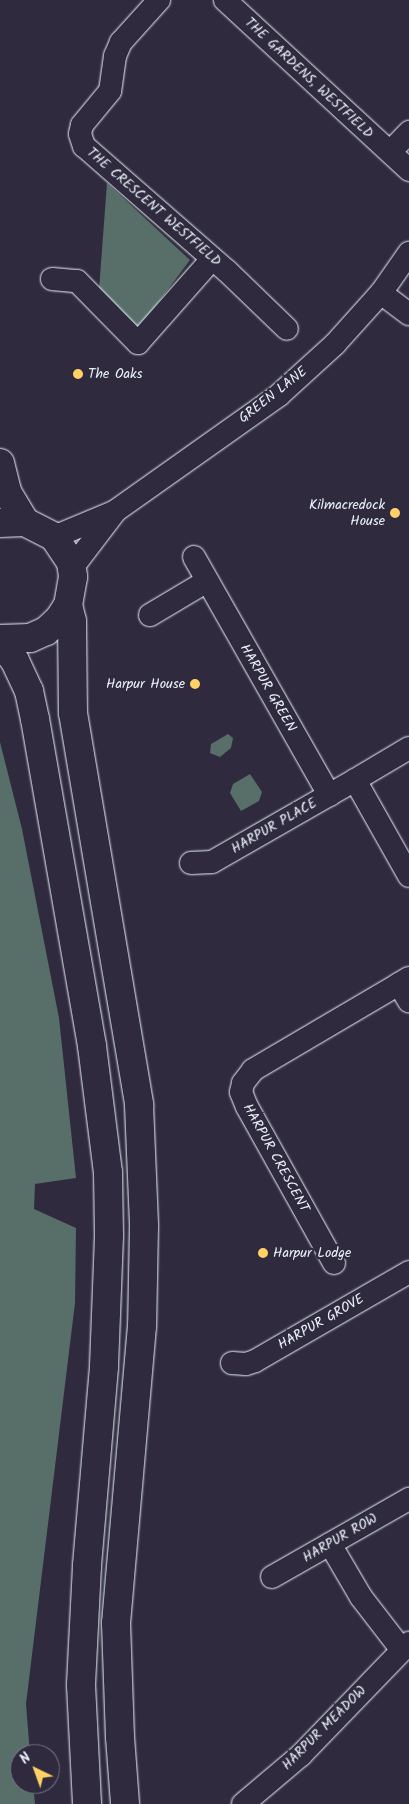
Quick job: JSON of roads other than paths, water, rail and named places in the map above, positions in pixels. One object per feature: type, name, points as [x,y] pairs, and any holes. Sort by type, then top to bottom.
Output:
[{"type":"main road","points":[[0,463],[12,523],[54,537],[72,568],[72,591],[68,605],[59,620],[46,631],[30,638],[0,639]]},
{"type":"main road","points":[[68,605],[73,713],[139,1105],[144,1226],[142,1326],[116,1623],[120,1737],[126,1804]]},
{"type":"main road","points":[[0,643],[15,661],[29,691],[36,719],[92,1046],[108,1172],[110,1236],[104,1367],[87,1566],[81,1685],[87,1804]]},
{"type":"street","name":"THE CRESCENT WESTFIELD","points":[[159,0],[121,42],[115,56],[110,91],[82,125],[80,134],[84,146],[212,259],[287,330]]},
{"type":"street","name":"THE GARDENS, WESTFIELD","points":[[228,1],[409,170]]},
{"type":"street","points":[[390,152],[409,132]]},
{"type":"street","name":"GREEN LANE","points":[[54,537],[114,512],[279,395],[336,344],[381,293],[409,253]]},
{"type":"street","points":[[52,279],[77,280],[138,343],[212,259]]},
{"type":"street","points":[[381,293],[409,314]]},
{"type":"street","name":"GREEN LANE","points":[[72,568],[114,512]]},
{"type":"street","name":"HARPUR GREEN","points":[[194,557],[329,795]]},
{"type":"street","points":[[150,615],[208,582]]},
{"type":"street","name":"HARPUR PLACE","points":[[191,863],[212,862],[409,748]]},
{"type":"street","points":[[355,780],[409,876]]},
{"type":"street","name":"HARPUR CRESCENT","points":[[334,1263],[247,1107],[241,1092],[243,1083],[253,1070],[406,988]]},
{"type":"street","name":"HARPUR GROVE","points":[[232,1363],[246,1364],[255,1361],[409,1272]]},
{"type":"street","name":"HARPUR ROW","points":[[272,1577],[409,1499]]},
{"type":"street","points":[[330,1544],[361,1597],[405,1646]]},
{"type":"street","name":"HARPUR MEADOW","points":[[243,1804],[301,1754],[405,1646]]},
{"type":"place","name":"The Oaks","points":[[78,374]]},
{"type":"place","name":"Kilmacredock House","points":[[395,513]]},
{"type":"place","name":"Harpur House","points":[[195,684]]},
{"type":"place","name":"Harpur Lodge","points":[[263,1253]]}]
